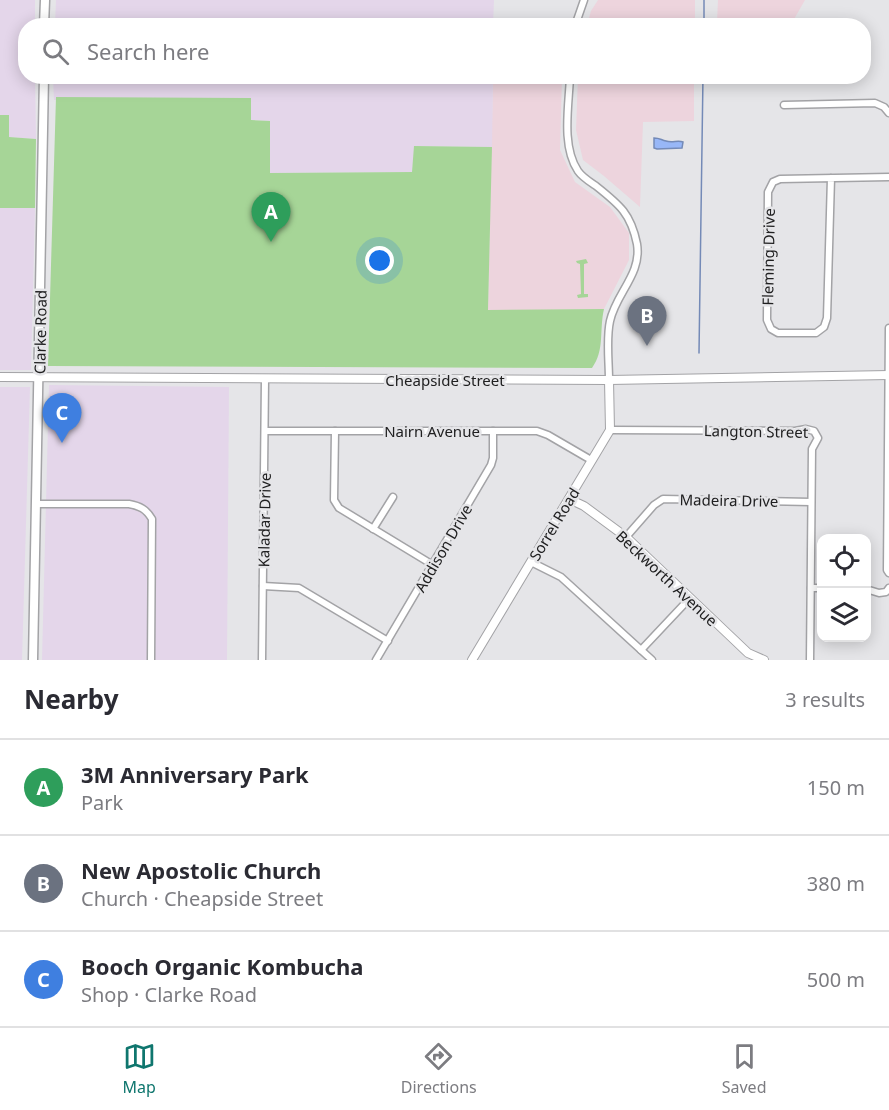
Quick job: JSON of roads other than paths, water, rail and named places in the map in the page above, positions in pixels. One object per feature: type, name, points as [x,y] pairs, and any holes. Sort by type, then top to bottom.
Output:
[{"type":"main road","points":[[44,18],[45,0]]},
{"type":"main road","name":"Clarke Road","points":[[33,660],[44,84]]},
{"type":"street","points":[[578,18],[584,0]]},
{"type":"street","points":[[570,84],[568,141],[572,158],[579,172],[613,200],[631,221],[637,246],[638,256],[634,274],[615,303],[609,322],[610,430]]},
{"type":"street","points":[[784,105],[875,103],[884,107],[889,113]]},
{"type":"street","name":"Fleming Drive","points":[[831,178],[827,318],[824,327],[816,333],[778,333],[771,329],[767,320],[768,192],[773,182],[780,179],[831,178],[889,177]]},
{"type":"street","points":[[889,331],[887,570],[889,573]]},
{"type":"street","name":"Cheapside Street","points":[[0,376],[609,380],[889,375]]},
{"type":"street","name":"Kaladar Drive","points":[[262,660],[265,379]]},
{"type":"street","name":"Langton Street","points":[[610,430],[795,431],[806,429],[814,431],[818,438],[812,449],[810,660]]},
{"type":"street","name":"Sorrel Road","points":[[472,660],[610,430]]},
{"type":"street","name":"Nairn Avenue","points":[[265,431],[537,431],[591,460]]},
{"type":"street","points":[[335,431],[333,500],[339,508],[433,565]]},
{"type":"street","name":"Addison Drive","points":[[376,660],[491,465],[494,431]]},
{"type":"street","points":[[373,529],[393,497]]},
{"type":"street","name":"Beckworth Avenue","points":[[568,499],[584,506],[626,537],[748,653],[764,660]]},
{"type":"street","name":"Madeira Drive","points":[[626,537],[654,505],[663,499],[811,502]]},
{"type":"street","points":[[37,504],[129,504],[139,506],[148,512],[152,519],[151,660]]},
{"type":"street","points":[[531,562],[561,577],[652,660]]},
{"type":"street","points":[[263,586],[299,588],[388,641]]},
{"type":"street","points":[[811,588],[817,588]]},
{"type":"street","points":[[871,590],[886,592],[889,588]]},
{"type":"street","points":[[641,650],[690,598]]},
{"type":"water","points":[[654,138],[668,142],[683,142],[682,148],[654,148]]},
{"type":"waterway","points":[[704,0],[704,18]]},
{"type":"waterway","points":[[699,353],[703,84]]},
{"type":"place","name":"3M Anniversary Park","points":[[271,242]]},
{"type":"place","name":"New Apostolic Church","points":[[647,346]]},
{"type":"place","name":"Booch Organic Kombucha","points":[[62,443]]}]
